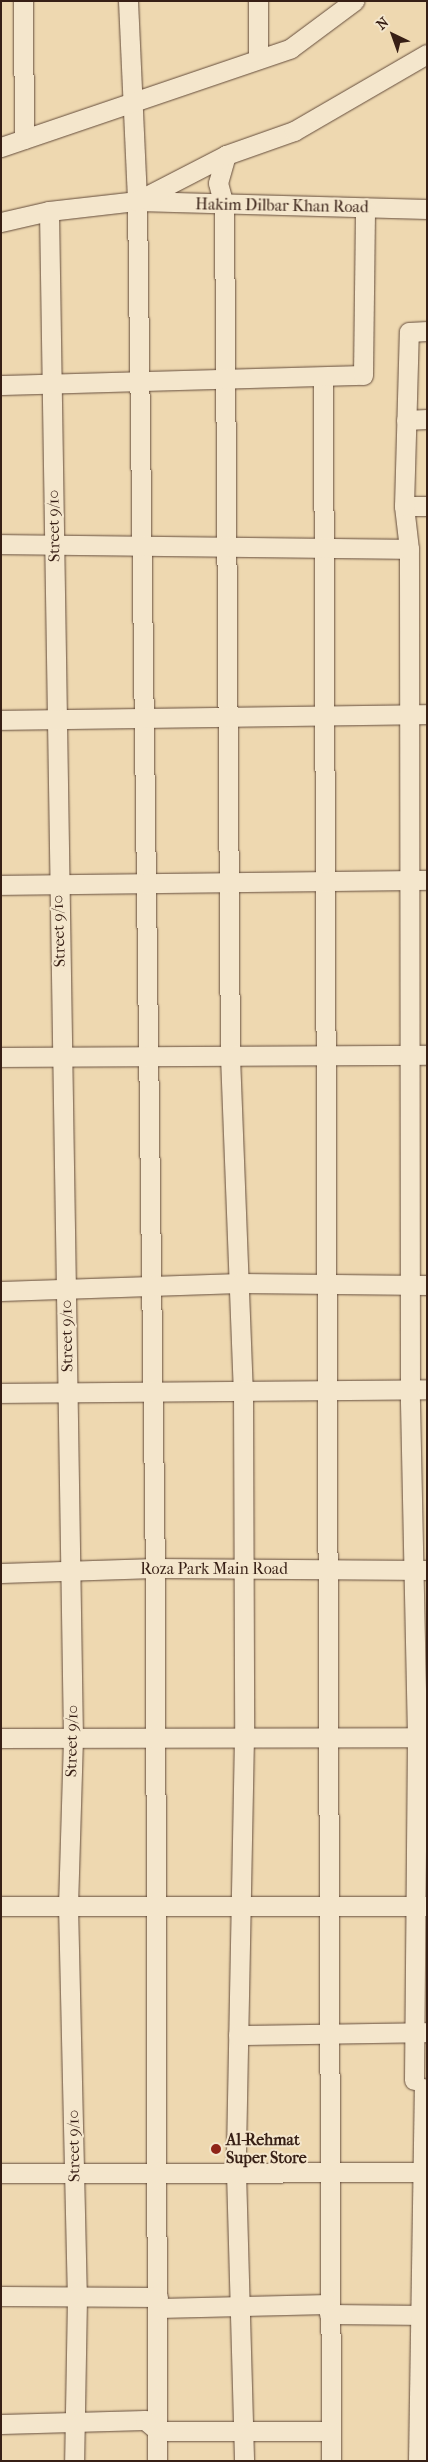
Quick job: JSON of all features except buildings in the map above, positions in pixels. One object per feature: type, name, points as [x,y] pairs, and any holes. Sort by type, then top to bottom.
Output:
[{"type":"street","points":[[23,1],[24,140]]},
{"type":"street","points":[[128,1],[137,201],[137,379],[142,545],[144,882],[155,1568],[157,2461]]},
{"type":"street","points":[[258,1],[258,59]]},
{"type":"street","points":[[1,147],[291,48],[354,1]]},
{"type":"street","points":[[1,222],[49,211],[137,201],[226,155],[294,131],[427,54]]},
{"type":"street","points":[[226,155],[218,175],[224,205],[227,381],[230,1056],[243,1388],[244,1736],[236,2172],[244,2461]]},
{"type":"street","name":"Hakim Dilbar Khan Road","points":[[137,201],[224,205],[427,209]]},
{"type":"street","points":[[1,385],[137,379],[227,381],[363,375],[365,208]]},
{"type":"street","name":"Street 9/10","points":[[49,211],[57,719],[57,885],[67,1290],[73,1738],[68,1905],[77,2297],[74,2461]]},
{"type":"street","points":[[418,2461],[425,2172],[419,2084],[422,1737],[418,1389],[418,715],[409,549],[404,506],[409,332],[427,331]]},
{"type":"street","points":[[323,377],[325,1390],[331,2461]]},
{"type":"street","points":[[406,420],[427,419]]},
{"type":"street","points":[[404,506],[427,506]]},
{"type":"street","points":[[1,544],[409,549]]},
{"type":"street","points":[[1,720],[418,715]]},
{"type":"street","points":[[1,885],[230,880],[418,880]]},
{"type":"street","points":[[1,1057],[419,1055]]},
{"type":"street","points":[[1,1291],[151,1288],[240,1283],[326,1287],[419,1285]]},
{"type":"street","points":[[1,1393],[243,1388],[325,1390],[418,1389]]},
{"type":"street","name":"Roza Park Main Road","points":[[1,1573],[71,1573],[155,1568],[244,1568],[327,1571],[419,1570]]},
{"type":"street","points":[[1,1738],[422,1737]]},
{"type":"street","points":[[1,1906],[420,1906]]},
{"type":"street","points":[[238,2035],[420,2032]]},
{"type":"street","points":[[1,2173],[425,2172]]},
{"type":"street","points":[[1,2296],[77,2297],[158,2303],[329,2309],[422,2315]]},
{"type":"street","points":[[1,2424],[145,2420],[158,2431],[331,2431]]},
{"type":"place","name":"Al-Rehmat Super Store","points":[[216,2149]]}]
